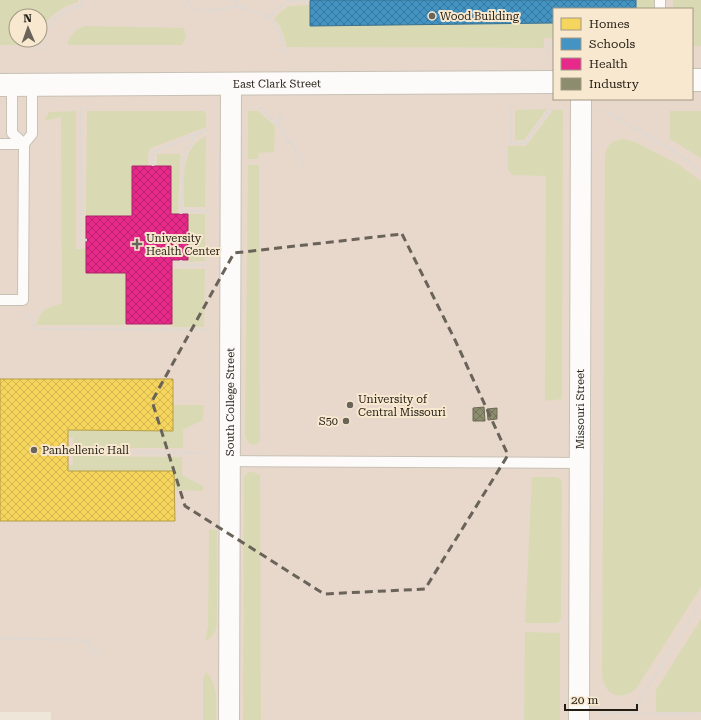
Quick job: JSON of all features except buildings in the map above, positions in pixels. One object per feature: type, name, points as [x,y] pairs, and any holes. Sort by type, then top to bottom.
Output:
[{"type":"street","name":"East Clark Street","points":[[14,85],[553,82]]},
{"type":"street","name":"South College Street","points":[[229,720],[230,84]]},
{"type":"street","name":"Missouri Street","points":[[580,100],[579,463],[587,717]]},
{"type":"lane","points":[[14,85],[12,133],[24,144]]},
{"type":"lane","points":[[0,300],[23,300],[24,144],[32,134],[14,85]]},
{"type":"lane","points":[[0,144],[24,144]]},
{"type":"lane","points":[[230,461],[579,463]]},
{"type":"path","points":[[39,50],[40,40],[52,20],[73,7],[82,5],[82,0]]},
{"type":"path","points":[[187,0],[189,4],[205,11],[236,6],[256,11],[267,17],[280,33],[284,51]]},
{"type":"path","points":[[236,0],[236,6]]},
{"type":"path","points":[[267,17],[288,1],[310,0]]},
{"type":"path","points":[[548,51],[548,43],[553,42]]},
{"type":"path","points":[[81,107],[81,240],[87,240]]},
{"type":"path","points":[[260,107],[279,126],[304,165]]},
{"type":"path","points":[[279,126],[281,107]]},
{"type":"path","points":[[511,107],[511,143],[525,143],[552,107]]},
{"type":"path","points":[[598,107],[662,144],[686,159],[701,171]]},
{"type":"path","points":[[153,166],[153,152],[209,128]]},
{"type":"path","points":[[196,134],[186,151],[183,160],[181,213],[205,211]]},
{"type":"path","points":[[181,260],[181,265],[205,266]]},
{"type":"path","points":[[23,300],[35,329],[208,330]]},
{"type":"path","points":[[68,452],[206,453]]},
{"type":"path","points":[[631,713],[701,601]]},
{"type":"path","points":[[0,638],[84,640],[100,657]]},
{"type":"path","points":[[587,717],[631,713],[701,714]]},
{"type":"highlighted area","points":[[402,234],[455,340],[508,455],[425,589],[324,594],[185,506],[152,401],[234,253]]},
{"type":"shaded area","name":"University of Central Missouri","points":[[0,0],[701,0],[701,720],[51,720],[51,712],[0,712]]},
{"type":"green space","points":[[0,0],[78,0],[78,2],[56,13],[48,20],[48,8],[8,8],[8,45],[0,45]]},
{"type":"green space","points":[[636,0],[654,0],[654,8],[636,8]]},
{"type":"green space","points":[[673,0],[701,0],[701,46],[693,46],[693,8],[673,8]]},
{"type":"green space","points":[[310,5],[553,23],[553,38],[544,38],[544,48],[287,47],[281,28],[274,18],[288,6]]},
{"type":"green space","points":[[85,26],[184,28],[186,36],[182,45],[68,45],[68,40],[72,35],[79,28]]},
{"type":"green space","points":[[547,109],[524,140],[515,140],[515,110]]},
{"type":"green space","points":[[553,110],[563,110],[562,399],[545,401],[546,176],[513,175],[508,170],[508,146],[526,146]]},
{"type":"green space","points":[[76,111],[76,249],[87,249],[87,273],[126,273],[126,324],[124,325],[36,325],[45,310],[62,303],[61,117],[44,121],[49,112]]},
{"type":"green space","points":[[87,111],[203,111],[206,114],[206,127],[151,148],[148,153],[148,166],[132,166],[132,216],[86,216]]},
{"type":"green space","points":[[248,111],[258,111],[275,126],[274,152],[259,153],[258,159],[248,159]]},
{"type":"green space","points":[[670,111],[701,111],[701,158],[670,139]]},
{"type":"green space","points":[[206,136],[205,207],[184,207],[184,177],[187,157],[197,142]]},
{"type":"green space","points":[[624,139],[635,142],[676,163],[701,181],[701,587],[636,689],[630,693],[619,696],[610,692],[603,682],[602,675],[605,155],[607,148],[611,143]]},
{"type":"green space","points":[[157,154],[181,154],[178,214],[171,214],[171,166],[157,166]]},
{"type":"green space","points":[[248,165],[259,165],[260,441],[255,445],[249,443],[245,435]]},
{"type":"green space","points":[[188,214],[205,214],[205,261],[188,262]]},
{"type":"green space","points":[[172,269],[205,269],[204,327],[172,327]]},
{"type":"green space","points":[[173,405],[204,405],[203,420],[183,430],[183,448],[73,448],[73,438],[68,437],[68,430],[173,431]]},
{"type":"green space","points":[[73,456],[182,457],[182,475],[203,486],[203,491],[174,490],[174,471],[68,471],[68,465],[73,465]]},
{"type":"green space","points":[[249,472],[260,475],[261,720],[243,720],[244,478]]},
{"type":"green space","points":[[532,477],[556,477],[562,482],[561,618],[558,623],[525,623]]},
{"type":"green space","points":[[209,529],[217,530],[217,624],[214,634],[205,641],[208,627]]},
{"type":"green space","points":[[701,619],[701,712],[656,712],[656,690]]},
{"type":"green space","points":[[525,632],[560,633],[560,720],[524,720]]},
{"type":"green space","points":[[206,672],[215,688],[216,720],[203,720],[203,679]]},
{"type":"place","name":"Wood Building","points":[[432,16]]},
{"type":"place","name":"University Health Center","points":[[137,244]]},
{"type":"place","name":"University of Central Missouri","points":[[350,405]]},
{"type":"place","name":"S50","points":[[346,421]]},
{"type":"place","name":"Panhellenic Hall","points":[[34,450]]}]
